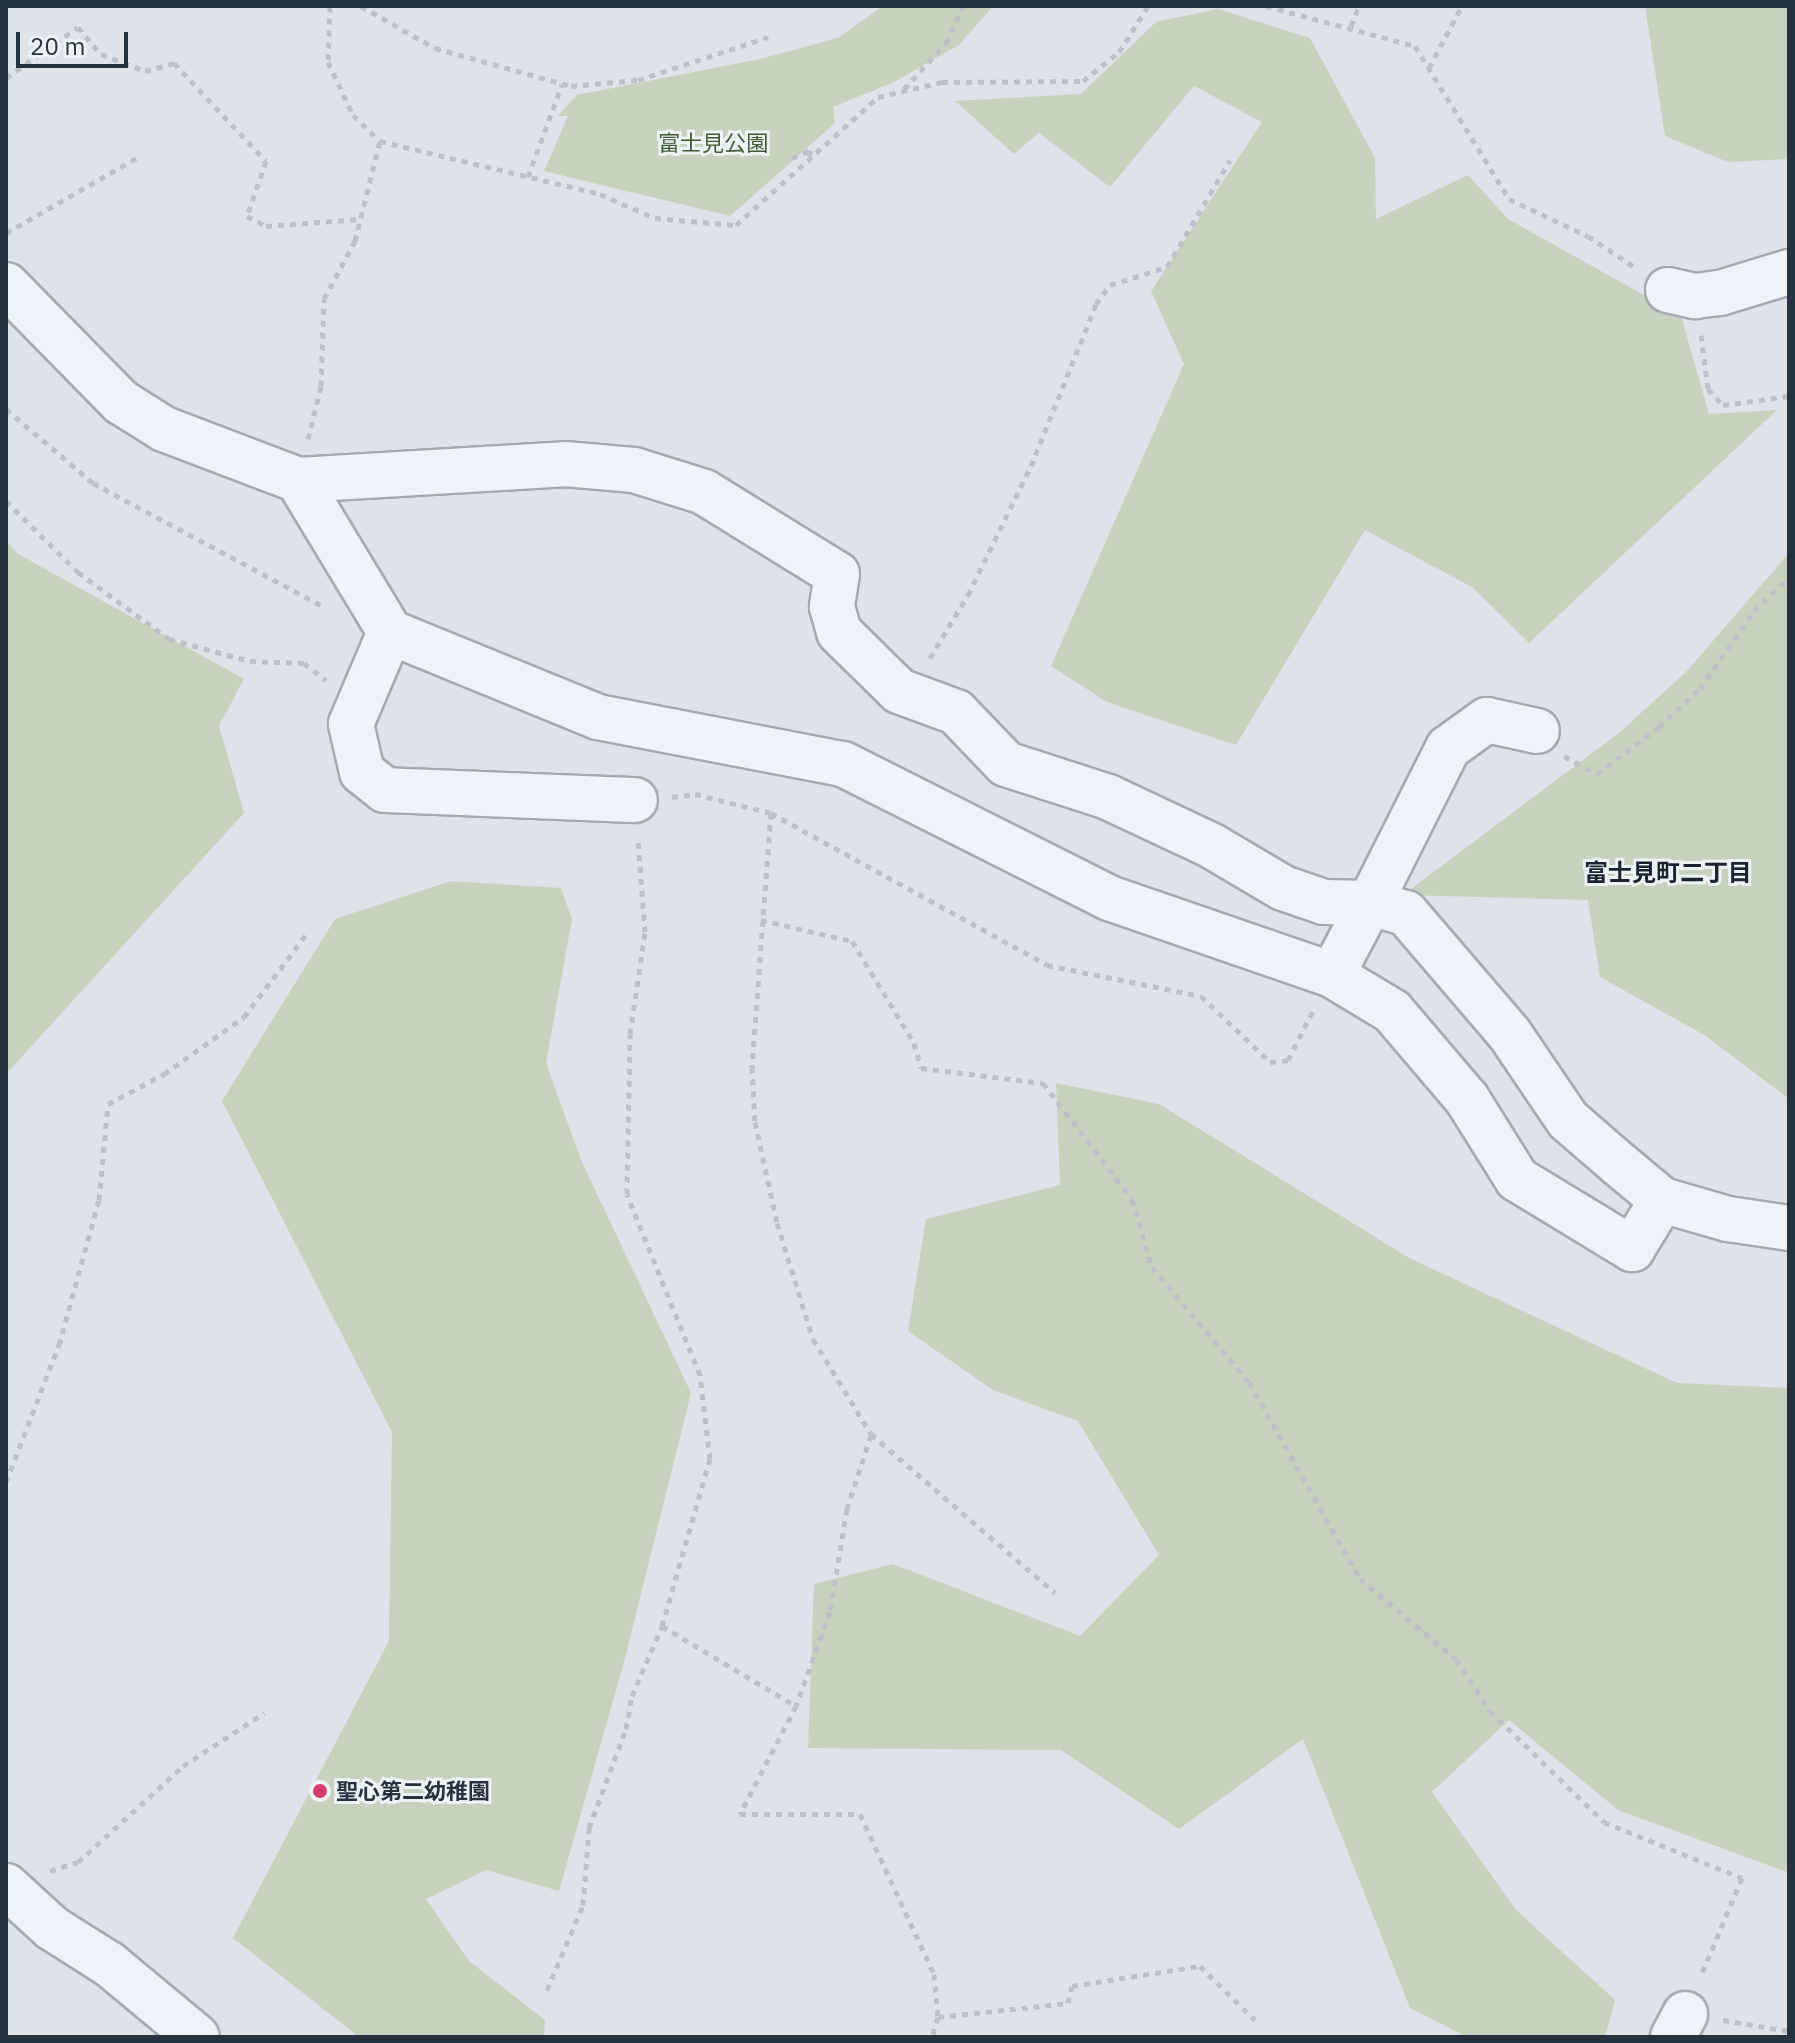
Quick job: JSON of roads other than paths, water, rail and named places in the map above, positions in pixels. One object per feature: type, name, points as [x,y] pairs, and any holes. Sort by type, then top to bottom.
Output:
[{"type":"street","points":[[1682,293],[1789,272]]},
{"type":"street","points":[[6,285],[121,402],[164,429],[298,480],[565,464],[634,470],[704,492],[837,574],[832,607],[839,632],[899,691],[956,712],[1006,764],[1108,797],[1212,846],[1283,888],[1324,902],[1370,903],[1406,913],[1509,1033],[1568,1120],[1662,1200],[1728,1219],[1789,1228]]},
{"type":"street","points":[[298,480],[390,632],[598,717],[843,764],[1109,898],[1332,975],[1392,1011],[1467,1099],[1517,1179],[1632,1249],[1662,1200]]},
{"type":"street","points":[[390,632],[351,724],[362,772],[385,790],[635,800]]},
{"type":"street","points":[[1332,975],[1448,748],[1487,720],[1537,731]]},
{"type":"street","points":[[20,1878],[52,1928],[109,1964],[197,2037]]},
{"type":"place","name":"聖心第二幼稚園","points":[[320,1791]]},
{"type":"district","name":"富士見町二丁目","points":[[1668,873]]},
{"type":"park label","name":"富士見公園","points":[[713,143]]}]
